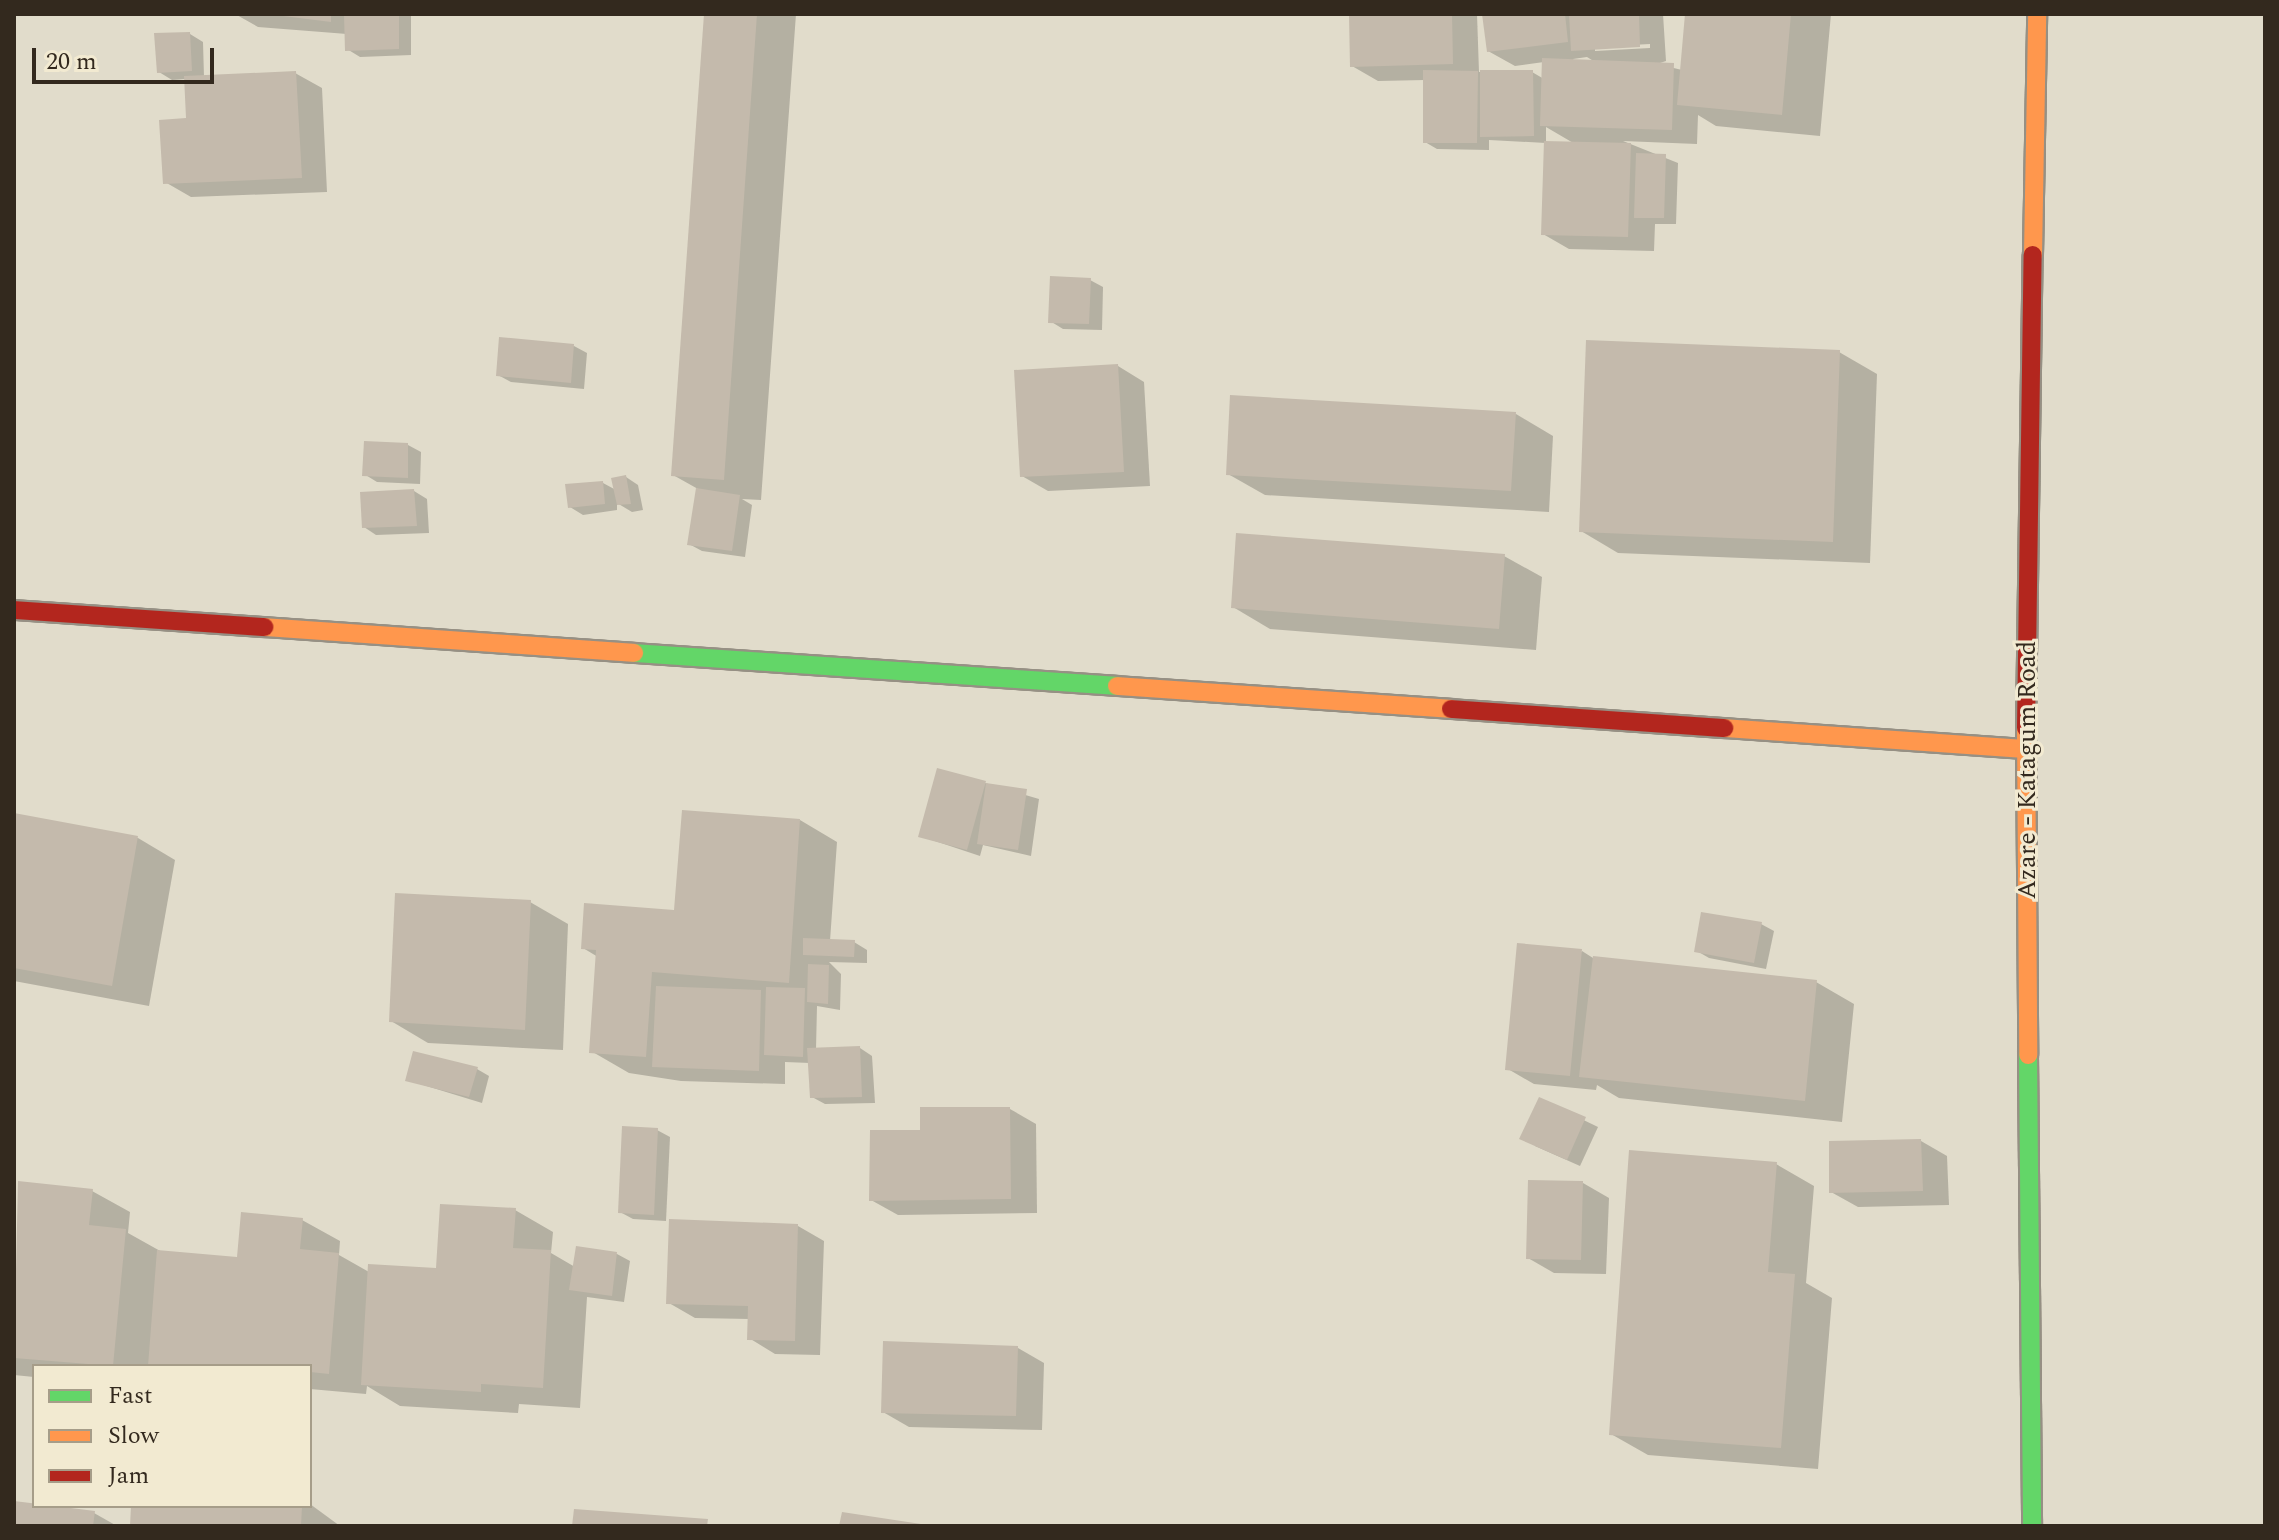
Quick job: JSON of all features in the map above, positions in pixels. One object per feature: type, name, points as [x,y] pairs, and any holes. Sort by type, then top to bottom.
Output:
[{"type":"street","name":"Azare - Katagum Road","points":[[2032,1526],[2026,749],[2037,14]]},
{"type":"street","points":[[14,610],[2026,749]]},
{"type":"building","points":[[267,14],[331,14],[331,22]]},
{"type":"building","points":[[344,14],[399,14],[399,49],[345,51]]},
{"type":"building","points":[[704,14],[757,14],[724,480],[671,476]]},
{"type":"building","points":[[1349,14],[1452,14],[1453,64],[1350,67]]},
{"type":"building","points":[[1482,14],[1565,14],[1568,42],[1487,52]]},
{"type":"building","points":[[1569,14],[1639,14],[1640,47],[1571,51]]},
{"type":"building","points":[[1685,14],[1791,14],[1782,115],[1677,105]]},
{"type":"building","points":[[190,32],[192,71],[157,73],[154,33]]},
{"type":"building","points":[[1542,58],[1674,63],[1672,130],[1540,126]]},
{"type":"building","points":[[1423,70],[1478,71],[1477,143],[1423,143]]},
{"type":"building","points":[[1480,70],[1533,70],[1534,136],[1480,137]]},
{"type":"building","points":[[296,71],[302,178],[163,184],[159,120],[186,118],[184,76]]},
{"type":"building","points":[[1544,141],[1631,143],[1628,237],[1541,235]]},
{"type":"building","points":[[1636,153],[1666,154],[1664,218],[1634,218]]},
{"type":"building","points":[[1050,276],[1091,278],[1089,324],[1048,323]]},
{"type":"building","points":[[499,337],[574,344],[571,383],[496,376]]},
{"type":"building","points":[[1586,340],[1840,350],[1833,542],[1579,532]]},
{"type":"building","points":[[1118,364],[1124,472],[1020,477],[1014,370]]},
{"type":"building","points":[[1230,395],[1516,412],[1511,491],[1226,475]]},
{"type":"building","points":[[364,441],[408,443],[408,478],[362,476]]},
{"type":"building","points":[[626,475],[631,504],[617,505],[611,478]]},
{"type":"building","points":[[603,481],[605,504],[568,508],[565,484]]},
{"type":"building","points":[[696,488],[740,495],[732,551],[687,545]]},
{"type":"building","points":[[414,489],[417,526],[362,528],[360,492]]},
{"type":"building","points":[[1236,533],[1505,554],[1499,629],[1231,608]]},
{"type":"building","points":[[937,768],[986,781],[967,850],[918,837]]},
{"type":"building","points":[[986,783],[1027,789],[1018,850],[977,844]]},
{"type":"building","points":[[682,810],[800,819],[789,983],[652,972],[646,1057],[589,1053],[596,950],[581,949],[584,903],[674,910]]},
{"type":"building","points":[[14,813],[138,836],[112,986],[14,968]]},
{"type":"building","points":[[395,893],[531,900],[525,1030],[389,1022]]},
{"type":"building","points":[[1701,912],[1762,922],[1754,963],[1694,952]]},
{"type":"building","points":[[803,938],[855,940],[854,957],[803,955]]},
{"type":"building","points":[[1517,943],[1582,949],[1570,1076],[1505,1070]]},
{"type":"building","points":[[1593,956],[1817,980],[1805,1101],[1579,1077]]},
{"type":"building","points":[[808,964],[829,965],[828,1004],[807,1002]]},
{"type":"building","points":[[656,986],[761,990],[759,1071],[652,1067]]},
{"type":"building","points":[[766,987],[805,988],[803,1057],[764,1055]]},
{"type":"building","points":[[860,1046],[862,1097],[810,1098],[807,1048]]},
{"type":"building","points":[[413,1051],[478,1067],[469,1097],[405,1081]]},
{"type":"building","points":[[1539,1097],[1586,1117],[1567,1160],[1519,1139]]},
{"type":"building","points":[[920,1107],[1010,1107],[1011,1199],[869,1201],[870,1130],[920,1130]]},
{"type":"building","points":[[622,1126],[658,1128],[654,1215],[618,1213]]},
{"type":"building","points":[[1921,1139],[1923,1191],[1829,1193],[1829,1141]]},
{"type":"building","points":[[1629,1150],[1777,1162],[1768,1272],[1795,1274],[1781,1448],[1609,1435]]},
{"type":"building","points":[[1528,1180],[1583,1181],[1581,1260],[1526,1259]]},
{"type":"building","points":[[18,1181],[93,1189],[89,1225],[126,1229],[113,1364],[14,1358]]},
{"type":"building","points":[[440,1204],[516,1208],[513,1248],[551,1250],[543,1388],[481,1384],[481,1392],[361,1385],[368,1264],[436,1268]]},
{"type":"building","points":[[241,1212],[303,1218],[300,1249],[339,1253],[329,1374],[312,1372],[312,1364],[148,1364],[157,1250],[237,1257]]},
{"type":"building","points":[[669,1219],[798,1224],[795,1341],[747,1340],[748,1306],[666,1304]]},
{"type":"building","points":[[576,1246],[617,1252],[612,1296],[569,1290]]},
{"type":"building","points":[[883,1341],[1018,1346],[1016,1416],[881,1413]]},
{"type":"building","points":[[14,1501],[32,1503],[32,1508],[95,1511],[93,1526],[14,1526]]},
{"type":"building","points":[[131,1508],[302,1508],[301,1526],[130,1526]]},
{"type":"building","points":[[574,1509],[708,1519],[707,1526],[572,1526]]},
{"type":"building","points":[[842,1512],[921,1524],[921,1526],[839,1526]]},
{"type":"traffic: fast","points":[[634,653],[1117,686]]},
{"type":"traffic: fast","points":[[2028,1055],[2032,1526]]},
{"type":"traffic: slow","points":[[2033,255],[2037,14]]},
{"type":"traffic: slow","points":[[264,627],[634,653]]},
{"type":"traffic: slow","points":[[1117,686],[1451,709]]},
{"type":"traffic: slow","points":[[1724,728],[2026,749]]},
{"type":"traffic: slow","points":[[2026,728],[2028,1055]]},
{"type":"traffic: jam","points":[[2026,728],[2033,255]]},
{"type":"traffic: jam","points":[[14,610],[264,627]]},
{"type":"traffic: jam","points":[[1451,709],[1724,728]]}]
